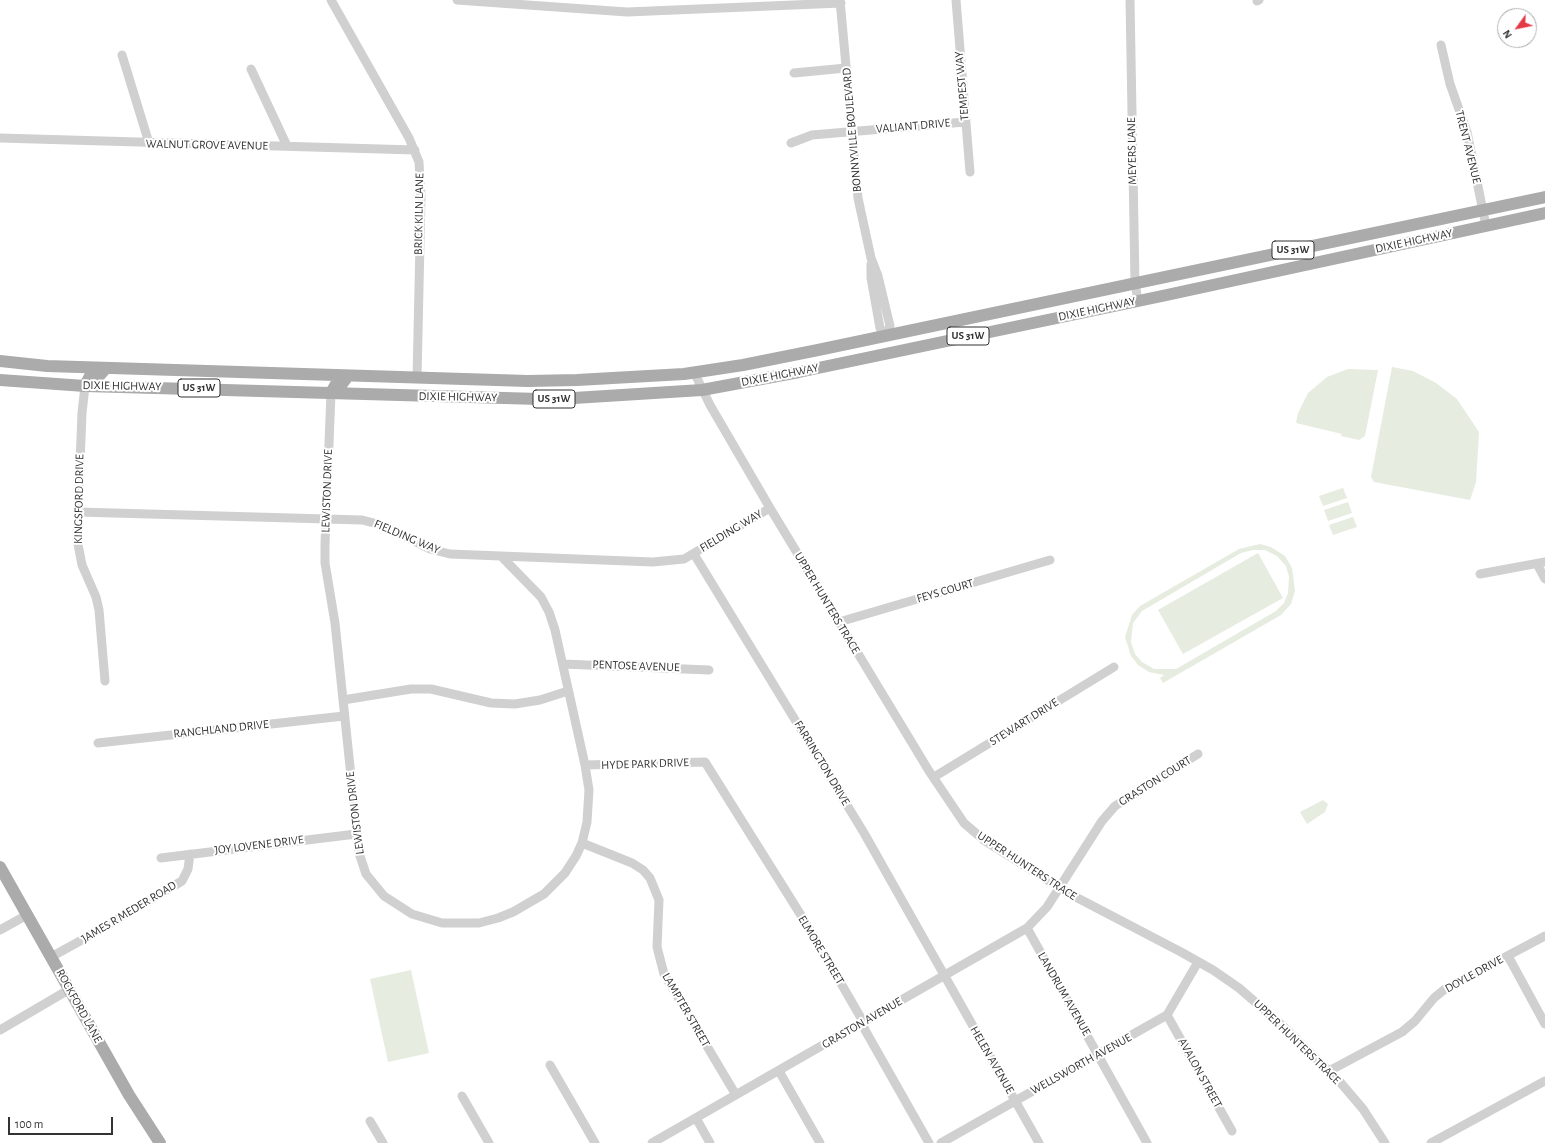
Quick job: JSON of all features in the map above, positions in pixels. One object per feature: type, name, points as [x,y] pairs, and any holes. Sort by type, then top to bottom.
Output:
[{"type":"main road","name":"DIXIE HIGHWAY","points":[[0,361],[47,366],[528,381],[578,380],[694,372],[743,365],[885,336],[1135,282],[1545,197]]},
{"type":"main road","name":"DIXIE HIGHWAY","points":[[0,380],[85,386],[369,395],[574,398],[702,390],[1138,301],[1545,213]]},
{"type":"main road","points":[[854,360],[880,350],[884,344],[885,336]]},
{"type":"main road","points":[[85,386],[90,376],[99,376],[106,368]]},
{"type":"main road","points":[[331,393],[336,384],[342,384],[348,376]]},
{"type":"main road","points":[[369,395],[378,387],[413,388],[416,385],[417,378]]},
{"type":"main road","name":"ROCKFORD LANE","points":[[2,873],[70,989],[129,1095],[160,1143]]},
{"type":"street","name":"BRICK KILN LANE","points":[[331,0],[420,162],[421,197],[417,378]]},
{"type":"street","points":[[456,0],[627,12],[841,2]]},
{"type":"street","name":"TEMPEST WAY","points":[[956,0],[970,172]]},
{"type":"street","name":"MEYERS LANE","points":[[1130,0],[1135,282],[1138,301]]},
{"type":"street","name":"BONNYVILLE BOULEVARD","points":[[841,2],[851,132],[858,198],[871,258],[871,278],[880,328],[885,336]]},
{"type":"street","name":"TRENT AVENUE","points":[[1441,45],[1450,84],[1467,132],[1486,226]]},
{"type":"street","points":[[122,55],[149,143]]},
{"type":"street","points":[[794,73],[846,68]]},
{"type":"street","points":[[251,69],[288,146]]},
{"type":"street","name":"VALIANT DRIVE","points":[[791,143],[812,135],[965,122]]},
{"type":"street","name":"WALNUT GROVE AVENUE","points":[[0,138],[414,150]]},
{"type":"street","name":"UPPER HUNTERS TRACE","points":[[694,372],[702,390],[770,508],[959,816],[973,831],[1059,887],[1198,962],[1223,977],[1249,996],[1285,1028],[1329,1071],[1363,1109],[1383,1142]]},
{"type":"street","name":"KINGSFORD DRIVE","points":[[85,386],[82,413],[77,539],[79,556],[96,597],[99,610],[106,681]]},
{"type":"street","name":"LEWISTON DRIVE","points":[[331,393],[326,519],[326,564],[335,623],[356,834],[363,866],[371,882],[384,896],[401,909],[422,918],[459,924],[479,923],[513,912],[536,899],[555,885],[565,873],[582,843],[586,831],[589,790],[585,765],[555,630],[549,612],[541,597],[503,558]]},
{"type":"street","name":"FIELDING WAY","points":[[78,512],[362,520],[382,525],[439,552],[503,558],[664,562],[684,559],[694,554],[770,508]]},
{"type":"street","name":"FARRINGTON DRIVE","points":[[694,554],[830,776],[945,977]]},
{"type":"street","name":"FEYS COURT","points":[[839,622],[1050,560]]},
{"type":"street","points":[[1480,574],[1541,563],[1545,579]]},
{"type":"street","name":"PENTOSE AVENUE","points":[[562,664],[709,670]]},
{"type":"street","name":"STEWART DRIVE","points":[[934,777],[1114,666]]},
{"type":"street","points":[[343,700],[410,689],[431,689],[491,703],[515,704],[540,700],[568,691]]},
{"type":"street","name":"RANCHLAND DRIVE","points":[[98,743],[344,716]]},
{"type":"street","name":"GRASTON COURT","points":[[1059,887],[1102,821],[1115,806],[1198,754]]},
{"type":"street","name":"HYDE PARK DRIVE","points":[[585,765],[705,762]]},
{"type":"street","name":"ELMORE STREET","points":[[705,762],[809,928],[929,1143]]},
{"type":"street","name":"JOY LOVENE DRIVE","points":[[161,858],[356,834]]},
{"type":"street","name":"LAMPTER STREET","points":[[582,843],[632,863],[643,870],[650,878],[659,900],[657,947],[664,974],[736,1095]]},
{"type":"street","name":"JAMES R MEDER ROAD","points":[[51,956],[80,941],[182,880],[188,869],[190,854]]},
{"type":"street","name":"GRASTON AVENUE","points":[[652,1143],[945,977],[1027,928],[1041,914],[1059,887]]},
{"type":"street","points":[[0,930],[27,915]]},
{"type":"street","name":"LANDRUM AVENUE","points":[[1027,928],[1147,1143]]},
{"type":"street","name":"DOYLE DRIVE","points":[[1329,1071],[1402,1032],[1415,1021],[1434,998],[1445,989],[1545,936]]},
{"type":"street","points":[[1508,956],[1545,1024]]},
{"type":"street","points":[[1167,1015],[1198,962]]},
{"type":"street","name":"HELEN AVENUE","points":[[945,977],[1039,1143]]},
{"type":"street","points":[[0,1030],[70,989]]},
{"type":"street","name":"WELLSWORTH AVENUE","points":[[941,1143],[1167,1015]]},
{"type":"street","name":"AVALON STREET","points":[[1167,1015],[1232,1131]]},
{"type":"street","points":[[550,1065],[594,1143]]},
{"type":"street","points":[[779,1071],[820,1143]]},
{"type":"street","points":[[1431,1143],[1545,1081]]},
{"type":"street","points":[[462,1096],[489,1143]]},
{"type":"street","points":[[696,1118],[710,1143]]},
{"type":"street","points":[[370,1121],[383,1143]]},
{"type":"shaded area","points":[[1392,367],[1413,371],[1436,383],[1457,399],[1479,432],[1476,482],[1470,500],[1374,482],[1371,477]]},
{"type":"shaded area","points":[[1348,369],[1378,370],[1365,436],[1359,440],[1341,436],[1342,434],[1296,423],[1298,413],[1308,393],[1327,377]]},
{"type":"shaded area","points":[[1343,488],[1347,498],[1323,506],[1319,496]]},
{"type":"shaded area","points":[[1348,502],[1352,513],[1328,521],[1324,510]]},
{"type":"shaded area","points":[[1353,517],[1357,527],[1333,535],[1329,525]]},
{"type":"shaded area","points":[[1260,544],[1271,547],[1285,556],[1292,568],[1295,591],[1291,604],[1281,615],[1163,683],[1160,678],[1164,675],[1149,672],[1138,665],[1131,656],[1125,637],[1132,615],[1140,606],[1239,549]],"holes":[[[1253,550],[1265,550],[1277,556],[1286,566],[1289,577],[1288,593],[1284,603],[1276,611],[1176,669],[1154,669],[1142,662],[1135,654],[1131,642],[1133,623],[1142,611],[1241,553]]]},
{"type":"shaded area","points":[[1258,553],[1283,598],[1183,654],[1158,610]]},
{"type":"shaded area","points":[[1323,800],[1328,804],[1325,812],[1307,824],[1300,812]]},
{"type":"shaded area","points":[[411,970],[429,1053],[388,1062],[370,979]]}]
